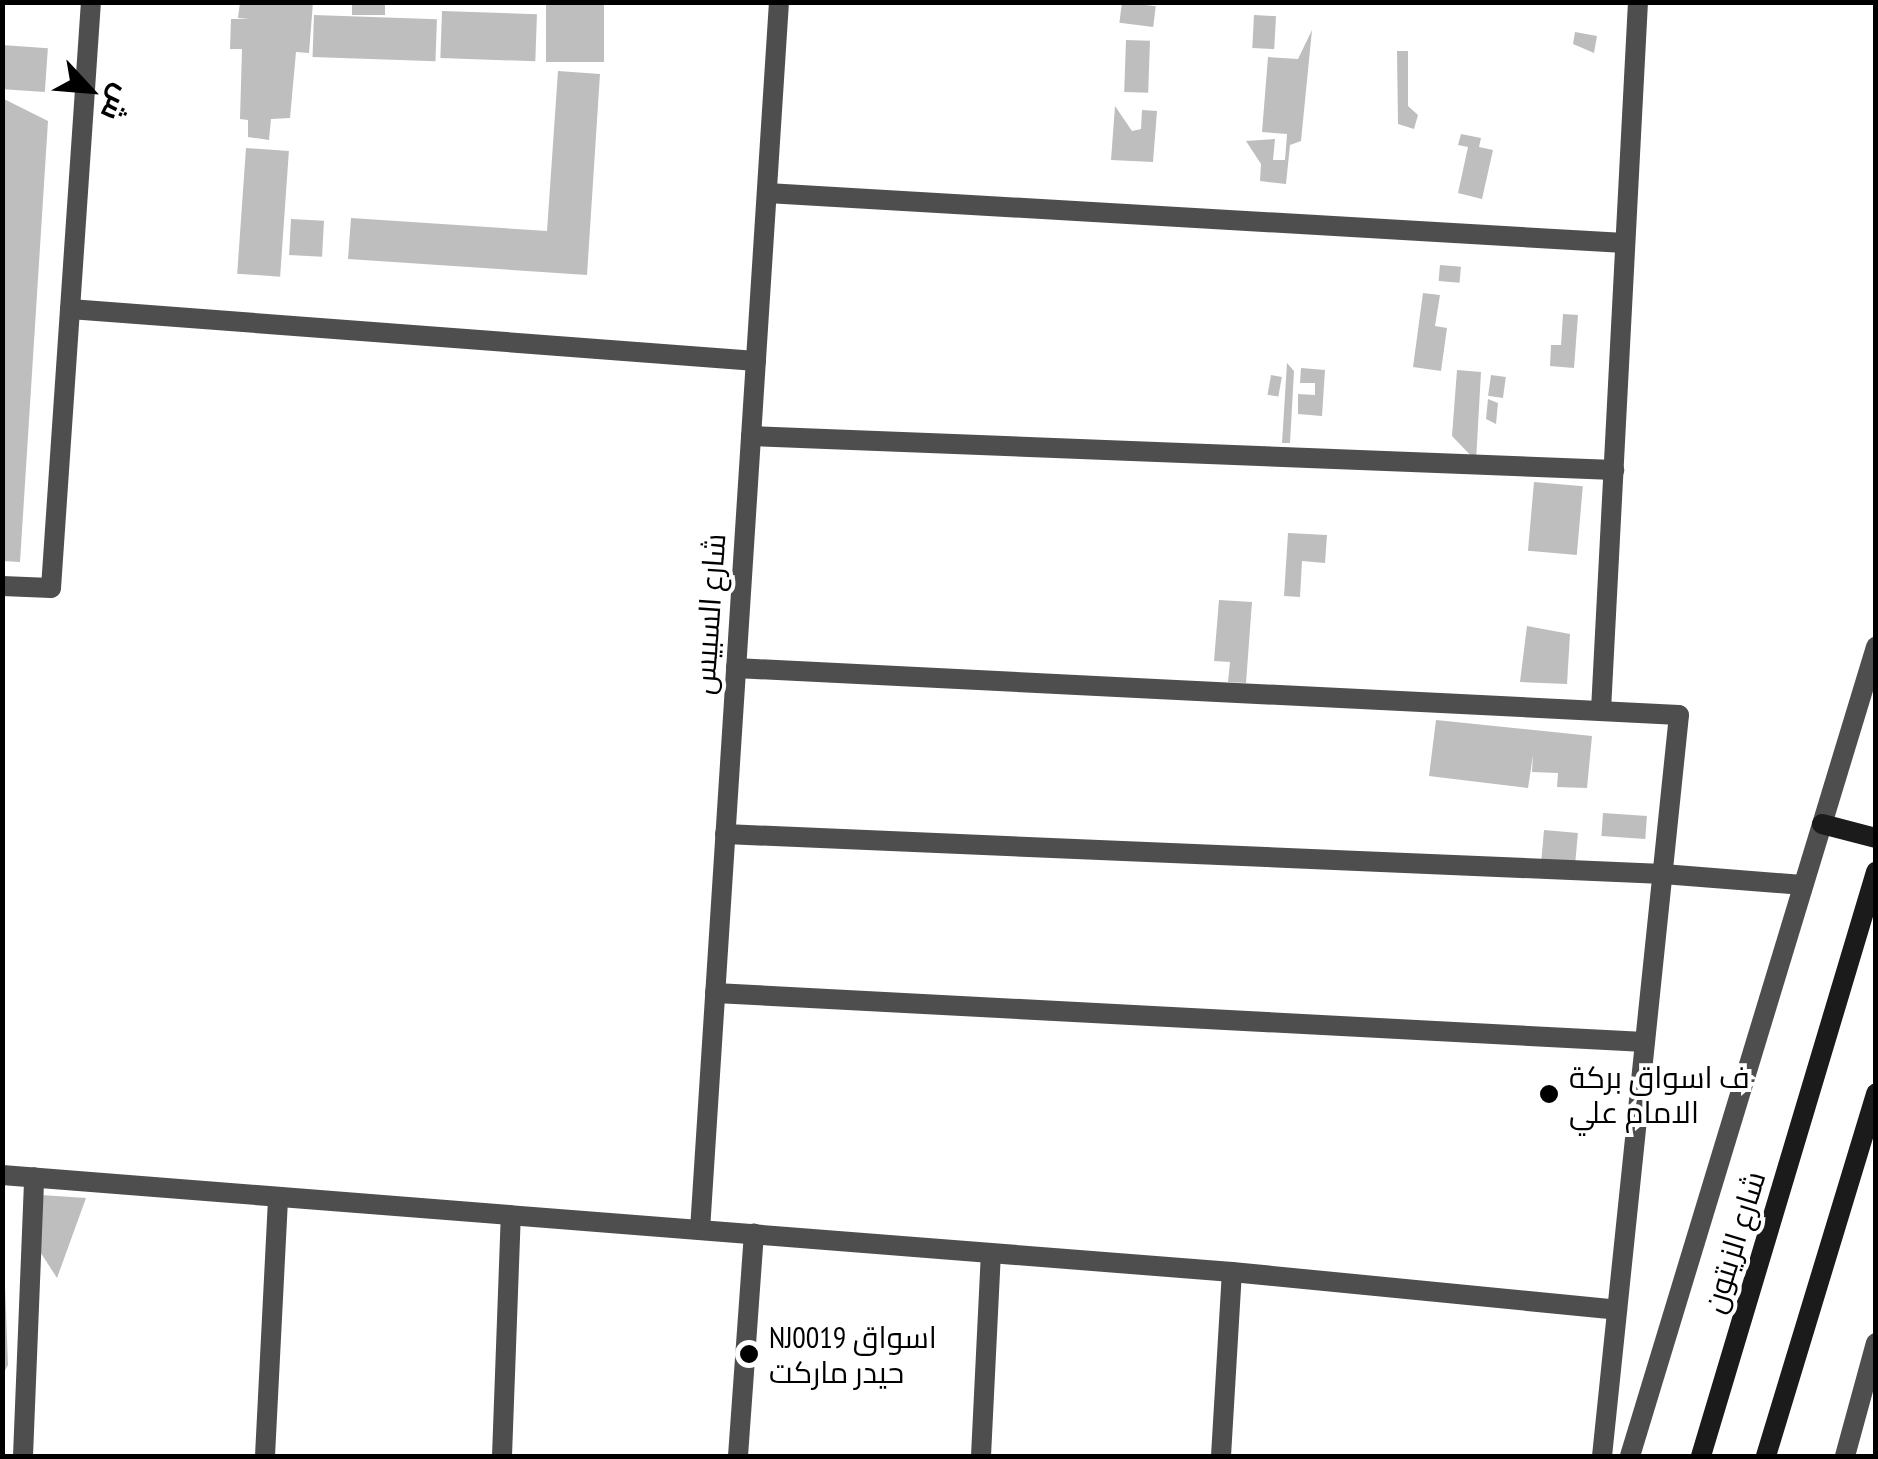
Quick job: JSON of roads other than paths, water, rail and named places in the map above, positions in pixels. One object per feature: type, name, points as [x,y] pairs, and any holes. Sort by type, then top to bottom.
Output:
[{"type":"main road","points":[[1822,824],[1876,838]]},
{"type":"main road","name":"شارع الزيتون","points":[[1701,1456],[1876,872]]},
{"type":"main road","points":[[1766,1456],[1876,1093]]},
{"type":"street","points":[[2,586],[51,588],[91,2]]},
{"type":"street","name":"شارع السبيس","points":[[700,1230],[779,2]]},
{"type":"street","points":[[1601,710],[1638,2]]},
{"type":"street","points":[[767,193],[1625,243]]},
{"type":"street","points":[[70,309],[756,361]]},
{"type":"street","points":[[751,436],[1614,470]]},
{"type":"street","points":[[1630,1456],[1876,647]]},
{"type":"street","points":[[736,668],[1679,715],[1602,1456]]},
{"type":"street","points":[[726,834],[1663,874],[1803,886]]},
{"type":"street","points":[[715,992],[1645,1042]]},
{"type":"street","points":[[2,1175],[1232,1272],[1617,1310]]},
{"type":"street","points":[[23,1456],[34,1177]]},
{"type":"street","points":[[266,1456],[278,1196]]},
{"type":"street","points":[[502,1456],[512,1215]]},
{"type":"street","points":[[738,1456],[754,1234]]},
{"type":"street","points":[[981,1456],[992,1253]]},
{"type":"street","points":[[1221,1456],[1232,1272]]},
{"type":"street","points":[[1844,1456],[1875,1346]]},
{"type":"place","name":"ف اسواق بركة الامام علي","points":[[1549,1094]]},
{"type":"place","name":"NJ0019 اسواق حيدر ماركت","points":[[749,1354]]}]
